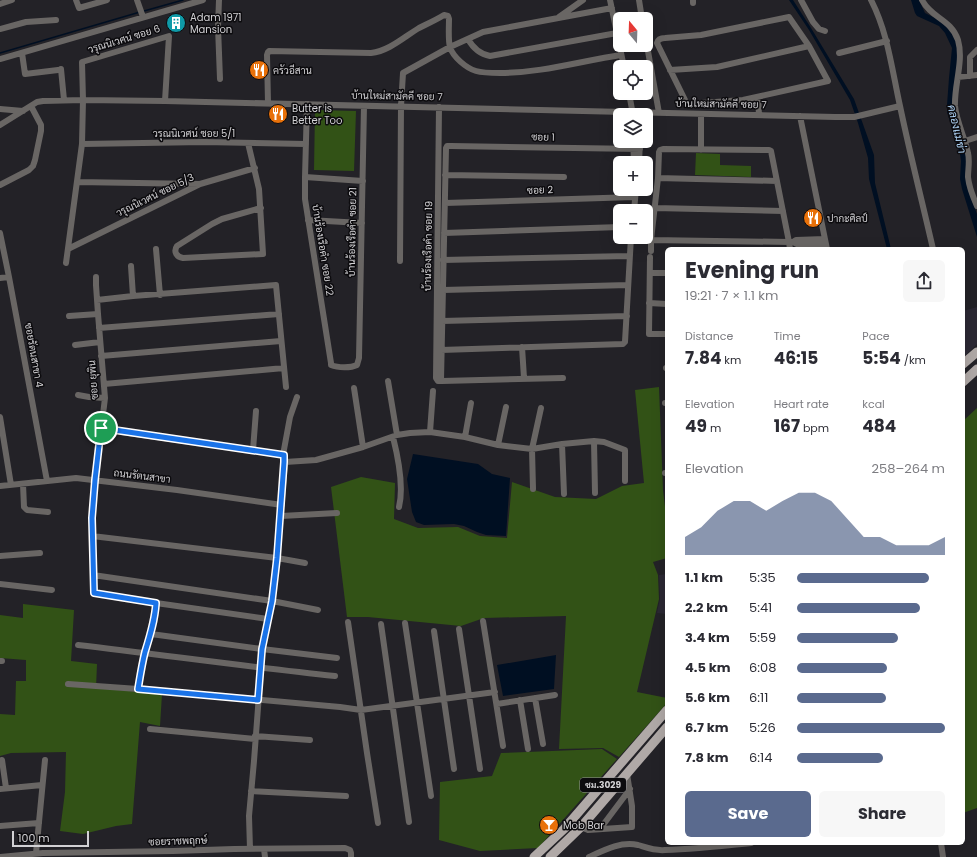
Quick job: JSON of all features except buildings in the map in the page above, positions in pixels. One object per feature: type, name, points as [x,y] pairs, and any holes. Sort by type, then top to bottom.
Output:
[{"type":"main road","points":[[965,362],[977,352]]},
{"type":"main road","points":[[965,380],[977,369]]},
{"type":"main road","name":"ชม.3029","points":[[534,857],[564,829],[665,712]]},
{"type":"main road","name":"ชม.3029","points":[[550,857],[581,827],[665,729]]},
{"type":"street","points":[[0,4],[12,0]]},
{"type":"street","points":[[76,0],[79,8],[107,0]]},
{"type":"street","points":[[137,0],[143,17]]},
{"type":"street","points":[[0,59],[203,0]]},
{"type":"street","points":[[219,0],[218,27],[220,79]]},
{"type":"street","points":[[556,19],[583,0]]},
{"type":"street","points":[[610,0],[613,13]]},
{"type":"street","points":[[639,0],[641,12]]},
{"type":"street","points":[[802,0],[813,22],[819,29],[825,31]]},
{"type":"street","points":[[871,0],[878,13],[887,40],[900,106],[933,247]]},
{"type":"street","points":[[922,0],[928,10],[949,24],[958,39],[960,52],[955,109],[969,155],[968,179],[977,206]]},
{"type":"street","points":[[400,260],[401,106],[403,73],[450,47],[482,32],[612,8]]},
{"type":"street","points":[[268,103],[268,52],[377,52],[390,47],[419,28],[446,15],[449,17],[450,47],[454,55],[467,68],[476,72],[514,73],[622,54],[623,60]]},
{"type":"street","points":[[789,17],[809,46],[828,82],[743,100],[688,104],[670,70],[657,43],[661,38],[701,35],[789,17]]},
{"type":"street","points":[[0,29],[26,22],[56,20]]},
{"type":"street","points":[[468,39],[476,50],[485,55],[495,56],[613,34]]},
{"type":"street","name":"วรุณนิเวศน์ ซอย 6","points":[[83,100],[82,62],[169,36],[166,101]]},
{"type":"street","points":[[839,53],[887,40]]},
{"type":"street","points":[[670,70],[716,67],[809,46]]},
{"type":"street","points":[[970,76],[970,57],[977,50]]},
{"type":"street","points":[[648,52],[658,113]]},
{"type":"street","points":[[22,53],[25,74],[59,70],[64,100]]},
{"type":"street","points":[[958,77],[977,75]]},
{"type":"street","points":[[757,97],[757,115]]},
{"type":"street","name":"บ้านใหม่สามัคคี ซอย 7","points":[[0,126],[37,102],[64,100],[401,106],[613,113]]},
{"type":"street","points":[[66,263],[82,144],[83,100]]},
{"type":"street","name":"บ้านร้องเรือคำ ซอย 22","points":[[307,104],[305,199],[331,363],[334,367],[355,366],[358,365],[360,358]]},
{"type":"street","points":[[0,185],[29,170],[33,166],[41,125],[31,106]]},
{"type":"street","name":"บ้านร้องเรือคำ ซอย 21","points":[[360,358],[364,106]]},
{"type":"street","name":"บ้านใหม่สามัคคี ซอย 7","points":[[653,113],[854,117],[900,106]]},
{"type":"street","name":"บ้านร้องเรือคำ ซอย 19","points":[[439,107],[436,378],[438,381],[442,381]]},
{"type":"street","points":[[0,108],[23,111]]},
{"type":"street","points":[[701,114],[701,150]]},
{"type":"street","points":[[653,240],[791,242],[796,240],[826,244],[800,116]]},
{"type":"street","points":[[965,141],[977,137]]},
{"type":"street","name":"วรุณนิเวศน์ ซอย 5/1","points":[[82,144],[189,142],[306,144]]},
{"type":"street","points":[[248,143],[259,189],[261,208],[263,254],[183,258],[178,256],[175,250],[177,246],[217,221],[261,208]]},
{"type":"street","name":"ซอย 1","points":[[445,175],[447,146],[640,149]]},
{"type":"street","points":[[633,149],[634,156]]},
{"type":"street","points":[[639,156],[640,149]]},
{"type":"street","points":[[653,224],[660,150],[769,150],[772,154],[783,211],[791,242],[790,247]]},
{"type":"street","name":"วรุณนิเวศน์ ซอย 5/3","points":[[68,249],[200,184],[255,168]]},
{"type":"street","points":[[563,378],[442,381],[441,379],[445,175],[564,177]]},
{"type":"street","points":[[305,177],[363,181]]},
{"type":"street","points":[[658,178],[777,181]]},
{"type":"street","points":[[77,182],[200,184]]},
{"type":"street","points":[[634,204],[635,197]]},
{"type":"street","name":"ซอย 2","points":[[445,202],[635,197]]},
{"type":"street","points":[[655,208],[783,211]]},
{"type":"street","points":[[308,220],[362,223]]},
{"type":"street","points":[[444,233],[613,227]]},
{"type":"street","name":"ซอยรัตนสาขา 4","points":[[0,233],[1,245],[9,277],[47,481]]},
{"type":"street","points":[[442,350],[622,344],[625,342],[630,244]]},
{"type":"street","points":[[651,244],[649,334],[665,334]]},
{"type":"street","points":[[156,249],[160,295]]},
{"type":"street","points":[[444,260],[629,256]]},
{"type":"street","points":[[131,266],[133,296]]},
{"type":"street","points":[[650,273],[665,273]]},
{"type":"street","points":[[0,278],[9,277]]},
{"type":"street","name":"ซอย ยุพิน","points":[[96,277],[105,398],[95,480],[92,536],[94,593],[156,603]]},
{"type":"street","points":[[97,300],[276,285],[286,387]]},
{"type":"street","points":[[443,290],[628,285]]},
{"type":"street","points":[[649,303],[665,304]]},
{"type":"street","points":[[69,316],[98,314]]},
{"type":"street","points":[[99,328],[279,314]]},
{"type":"street","points":[[442,321],[627,316]]},
{"type":"street","points":[[101,356],[281,341]]},
{"type":"street","points":[[75,345],[100,342]]},
{"type":"street","points":[[522,347],[524,378]]},
{"type":"street","points":[[104,384],[284,368]]},
{"type":"street","points":[[388,381],[401,487],[399,507]]},
{"type":"street","points":[[354,388],[363,447]]},
{"type":"street","points":[[430,432],[433,391]]},
{"type":"street","points":[[78,395],[105,398]]},
{"type":"street","points":[[250,849],[249,816],[262,649],[272,601],[277,558],[282,505],[284,455],[290,417],[297,398]]},
{"type":"street","points":[[465,437],[471,403]]},
{"type":"street","points":[[498,445],[506,407]]},
{"type":"street","points":[[533,489],[532,449],[541,408]]},
{"type":"street","points":[[253,450],[256,411]]},
{"type":"street","points":[[0,417],[11,485]]},
{"type":"street","points":[[101,428],[284,455]]},
{"type":"street","points":[[284,462],[316,460],[363,447],[395,436],[410,433],[430,432],[465,437],[498,445],[532,449],[594,441],[604,442],[625,450],[626,481]]},
{"type":"street","points":[[594,441],[595,493]]},
{"type":"street","points":[[562,444],[564,494]]},
{"type":"street","name":"ถนนรัตนสาขา","points":[[0,486],[76,478],[282,505]]},
{"type":"street","points":[[23,484],[24,507],[27,510],[48,512]]},
{"type":"street","points":[[281,516],[337,513]]},
{"type":"street","points":[[92,536],[277,558],[305,563]]},
{"type":"street","points":[[0,556],[40,554]]},
{"type":"street","points":[[93,575],[272,601],[318,610]]},
{"type":"street","points":[[0,584],[52,590]]},
{"type":"street","points":[[138,689],[145,653],[155,615],[156,603],[268,619]]},
{"type":"street","points":[[483,621],[504,746]]},
{"type":"street","points":[[348,622],[378,823]]},
{"type":"street","points":[[405,623],[431,796]]},
{"type":"street","points":[[381,624],[409,822]]},
{"type":"street","points":[[458,629],[480,769]]},
{"type":"street","points":[[434,630],[454,769]]},
{"type":"street","points":[[151,634],[337,658]]},
{"type":"street","points":[[78,645],[335,676]]},
{"type":"street","points":[[68,684],[138,689],[361,710],[495,692]]},
{"type":"street","points":[[497,704],[555,695]]},
{"type":"street","points":[[535,698],[543,744]]},
{"type":"street","points":[[520,700],[528,749]]},
{"type":"street","points":[[150,729],[255,738],[310,740]]},
{"type":"street","points":[[2,760],[3,789],[42,785]]},
{"type":"street","points":[[36,853],[45,760]]},
{"type":"street","points":[[581,827],[588,830],[632,827],[632,806],[627,774]]},
{"type":"street","points":[[600,829],[630,789]]},
{"type":"street","points":[[251,791],[346,796]]},
{"type":"street","points":[[0,826],[39,823]]},
{"type":"street","points":[[589,857],[608,848],[625,844],[638,845],[655,850],[711,848],[734,845]]},
{"type":"street","points":[[941,845],[943,857]]},
{"type":"street","name":"ซอยราชพฤกษ์","points":[[0,856],[36,853],[347,848],[350,851],[351,857]]},
{"type":"street","points":[[264,849],[265,857]]},
{"type":"shaded area","points":[[977,307],[977,344],[965,356],[965,310]]},
{"type":"shaded area","points":[[665,574],[665,614],[657,613],[660,599],[659,575]]},
{"type":"green space","points":[[315,110],[356,111],[354,171],[314,170]]},
{"type":"green space","points":[[696,153],[720,154],[720,165],[751,166],[751,177],[695,175]]},
{"type":"green space","points":[[659,387],[665,507],[665,559],[653,562],[658,575],[659,599],[637,692],[665,698],[665,705],[619,757],[603,748],[559,749],[566,616],[484,618],[461,626],[368,617],[347,617],[331,487],[361,477],[395,483],[394,519],[418,528],[458,527],[480,536],[507,538],[512,482],[555,497],[596,499],[622,486],[644,483],[635,390]]},
{"type":"green space","points":[[977,408],[977,808],[965,812],[965,419]]},
{"type":"green space","points":[[23,604],[74,610],[71,661],[97,664],[96,688],[162,694],[160,726],[140,722],[132,824],[116,826],[83,834],[60,831],[65,792],[66,752],[11,753],[0,756],[0,714],[15,715],[16,681],[26,681],[26,660],[0,658],[0,615],[23,618]]},
{"type":"green space","points":[[602,749],[617,759],[538,848],[480,851],[439,840],[440,782],[492,776],[501,753]]},
{"type":"water","points":[[789,0],[793,0],[854,99],[874,155],[875,183],[891,247],[886,247],[869,179],[868,158],[850,100],[809,30]]},
{"type":"water","name":"คลองแม่ข่า","points":[[911,0],[919,0],[925,13],[941,21],[952,30],[959,48],[953,105],[968,156],[967,187],[977,214],[977,237],[962,189],[960,179],[960,154],[947,112],[952,48],[945,33],[939,26],[917,16]]},
{"type":"water","points":[[413,454],[478,464],[492,474],[510,478],[506,536],[486,535],[464,526],[454,524],[424,525],[416,522],[412,512],[407,479]]},
{"type":"water","points":[[556,655],[554,689],[503,696],[497,665]]},
{"type":"waterway","points":[[144,11],[183,0]]},
{"type":"waterway","points":[[0,53],[140,12]]},
{"type":"place","name":"Adam 1971 Mansion","points":[[176,23]]},
{"type":"place","name":"ครัวอีสาน","points":[[259,70]]},
{"type":"place","name":"Butter is Better Too","points":[[278,114]]},
{"type":"place","name":"ปากะศิลป์","points":[[813,218]]},
{"type":"place","name":"Mob Bar","points":[[549,825]]},
{"type":"route","points":[[101,428],[284,455],[282,505],[277,558],[272,601],[262,649],[258,700],[138,689],[145,653],[155,615],[156,603],[94,593],[92,518],[101,428]]}]
